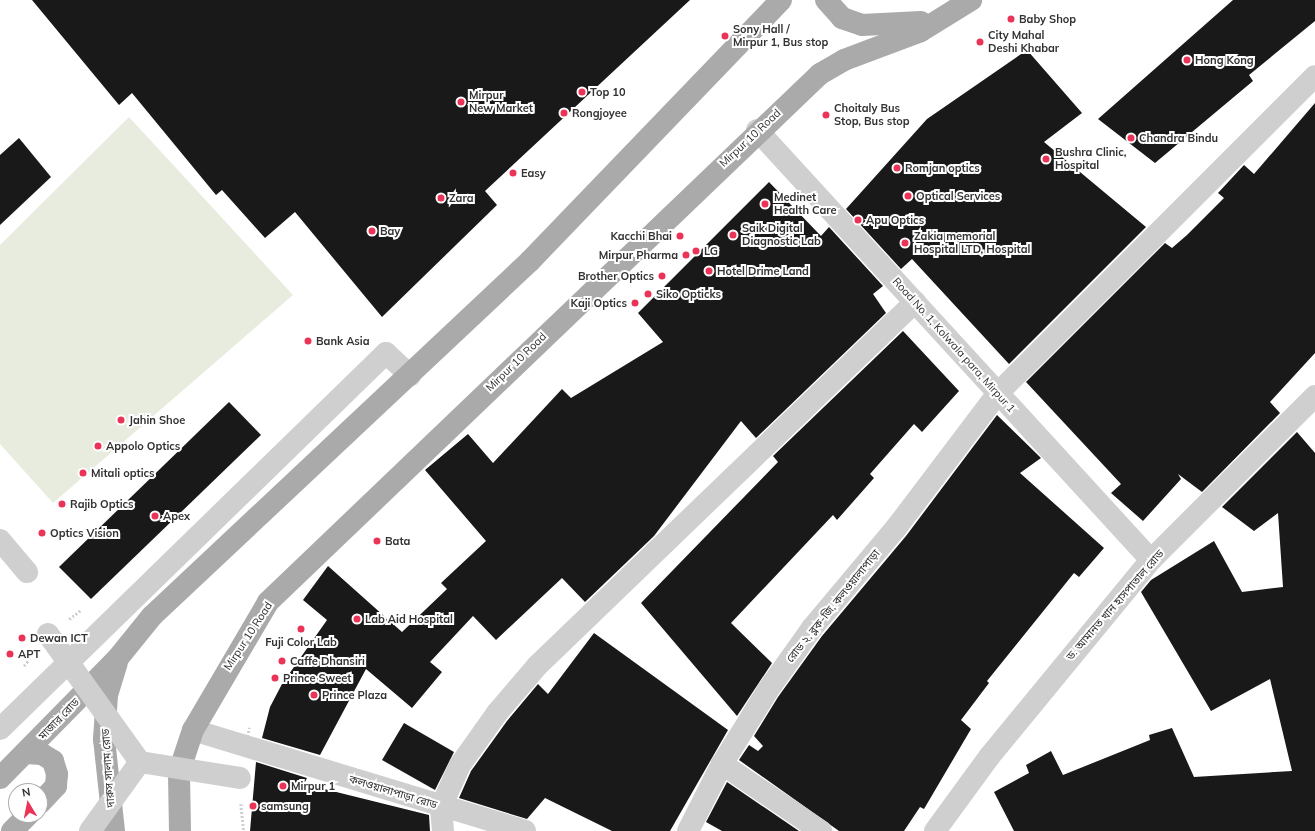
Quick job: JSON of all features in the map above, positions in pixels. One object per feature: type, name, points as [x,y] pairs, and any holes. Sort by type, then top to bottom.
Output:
[{"type":"main road","points":[[118,658],[152,616],[530,261],[781,0]]},
{"type":"main road","points":[[826,0],[842,18],[862,25],[892,26],[951,15],[972,0]]},
{"type":"main road","name":"Mirpur 10 Road","points":[[193,730],[268,602],[757,130],[820,74],[844,60],[888,44],[951,15]]},
{"type":"main road","name":"মাজার রোড","points":[[0,778],[118,658]]},
{"type":"main road","name":"দারুস সালাম রোড","points":[[114,831],[104,738],[107,695],[118,658]]},
{"type":"main road","points":[[180,831],[179,772],[193,730]]},
{"type":"main road","points":[[26,753],[42,754],[53,761],[57,774],[56,786],[48,794]]},
{"type":"main road","points":[[12,831],[20,823]]},
{"type":"street","name":"রোড ২, ব্লক-জি, কলওয়ালাপাড়া","points":[[688,831],[722,764],[768,690],[812,628],[896,528],[998,393],[1315,76]]},
{"type":"street","name":"Road No. 1, Kolwala para, Mirpur 1","points":[[757,130],[1151,560]]},
{"type":"street","points":[[443,831],[442,807],[460,765],[497,713],[537,666],[915,302]]},
{"type":"street","points":[[0,729],[386,353],[410,375]]},
{"type":"street","name":"ড. আমানত খান হাসপাতাল রোড","points":[[935,831],[989,757],[1151,560],[1315,396]]},
{"type":"street","points":[[0,540],[27,572]]},
{"type":"street","points":[[48,634],[140,762],[240,787]]},
{"type":"street","name":"কলওয়ালাপাড়া রোড","points":[[193,730],[525,831]]},
{"type":"street","points":[[90,831],[140,762]]},
{"type":"street","points":[[722,764],[821,831]]},
{"type":"path","points":[[240,787],[244,831]]},
{"type":"shaded area","points":[[129,117],[293,295],[53,503],[0,444],[0,245]]},
{"type":"building","points":[[32,0],[690,0],[485,191],[497,205],[382,317],[295,212],[265,238],[222,190],[216,195],[132,93],[119,105]]},
{"type":"building","points":[[1233,0],[1315,0],[1315,21],[1249,75],[1253,81],[1155,163],[1098,119]]},
{"type":"building","points":[[1027,50],[1082,113],[1044,142],[1146,227],[1009,364],[912,259],[901,269],[846,209],[927,119]]},
{"type":"building","points":[[1315,103],[1315,353],[1270,402],[1280,413],[1202,492],[1178,474],[1181,479],[1143,521],[1111,493],[1121,484],[1026,382],[1165,243],[1172,248],[1187,235],[1224,198],[1218,193],[1244,165],[1254,174]]},
{"type":"building","points":[[19,138],[51,177],[0,225],[0,155]]},
{"type":"building","points":[[769,182],[821,236],[829,227],[883,286],[873,294],[886,313],[756,438],[741,421],[654,536],[585,602],[562,578],[496,640],[473,616],[430,662],[442,672],[412,708],[366,669],[320,755],[262,738],[270,707],[282,684],[327,620],[303,600],[328,566],[402,632],[447,589],[441,583],[486,541],[425,470],[468,434],[493,463],[562,389],[571,398],[663,342],[638,313]]},
{"type":"building","points":[[903,331],[959,391],[922,432],[914,424],[870,474],[874,478],[837,520],[833,515],[731,623],[772,663],[737,716],[641,603],[778,462],[773,456]]},
{"type":"building","points":[[229,402],[261,435],[91,599],[59,567]]},
{"type":"building","points":[[997,415],[1041,458],[1020,473],[1104,548],[1079,577],[1074,573],[987,681],[989,683],[961,720],[971,729],[924,809],[920,807],[904,831],[839,831],[739,760],[749,745],[758,751],[763,746],[754,736],[778,697],[822,636],[906,536]]},
{"type":"building","points":[[1297,432],[1315,453],[1315,831],[1014,831],[994,792],[1029,773],[1026,765],[1051,751],[1063,775],[1150,740],[1149,735],[1172,728],[1194,777],[1292,771],[1270,679],[1211,711],[1141,592],[1151,580],[1214,541],[1242,592],[1283,587],[1278,513],[1254,531],[1222,507]]},
{"type":"building","points":[[594,633],[728,730],[670,831],[612,831],[545,798],[527,819],[459,798],[471,771],[507,721],[538,684],[548,694]]},
{"type":"building","points":[[404,723],[454,752],[435,790],[382,760]]},
{"type":"building","name":"Mirpur 1","points":[[256,762],[307,778],[304,784],[429,815],[430,831],[250,831]]},
{"type":"building","points":[[727,782],[799,831],[722,831],[706,822]]},
{"type":"place","name":"Baby Shop","points":[[1011,19]]},
{"type":"place","name":"Sony Hall / Mirpur 1, Bus stop","points":[[725,36]]},
{"type":"place","name":"City Mahal Deshi Khabar","points":[[980,42]]},
{"type":"place","name":"Hong Kong","points":[[1187,60]]},
{"type":"place","name":"Top 10","points":[[582,92]]},
{"type":"place","name":"Mirpur New Market","points":[[461,102]]},
{"type":"place","name":"Rongjoyee","points":[[564,113]]},
{"type":"place","name":"Choitaly Bus Stop, Bus stop","points":[[826,115]]},
{"type":"place","name":"Chandra Bindu","points":[[1131,138]]},
{"type":"place","name":"Bushra Clinic, Hospital","points":[[1046,159]]},
{"type":"place","name":"Romjan optics","points":[[897,168]]},
{"type":"place","name":"Easy","points":[[513,173]]},
{"type":"place","name":"Optical Services","points":[[908,196]]},
{"type":"place","name":"Zara","points":[[441,198]]},
{"type":"place","name":"Medinet Health Care","points":[[765,204]]},
{"type":"place","name":"Apu Optics","points":[[858,220]]},
{"type":"place","name":"Bay","points":[[372,231]]},
{"type":"place","name":"Saik Digital Diagnostic Lab","points":[[733,235]]},
{"type":"place","name":"Kacchi Bhai","points":[[680,236]]},
{"type":"place","name":"Zakia memorial Hospital LTD, Hospital","points":[[905,243]]},
{"type":"place","name":"LG","points":[[696,251]]},
{"type":"place","name":"Mirpur Pharma","points":[[686,255]]},
{"type":"place","name":"Hotel Drime Land","points":[[709,271]]},
{"type":"place","name":"Brother Optics","points":[[662,276]]},
{"type":"place","name":"Siko Opticks","points":[[648,294]]},
{"type":"place","name":"Kaji Optics","points":[[635,303]]},
{"type":"place","name":"Bank Asia","points":[[308,341]]},
{"type":"place","name":"Jahin Shoe","points":[[121,420]]},
{"type":"place","name":"Appolo Optics","points":[[98,446]]},
{"type":"place","name":"Mitali optics","points":[[83,473]]},
{"type":"place","name":"Rajib Optics","points":[[62,504]]},
{"type":"place","name":"Apex","points":[[155,516]]},
{"type":"place","name":"Optics Vision","points":[[42,533]]},
{"type":"place","name":"Bata","points":[[377,541]]},
{"type":"place","name":"Lab Aid Hospital","points":[[357,619]]},
{"type":"place","name":"Fuji Color Lab","points":[[301,629]]},
{"type":"place","name":"Dewan ICT","points":[[22,638]]},
{"type":"place","name":"APT","points":[[10,654]]},
{"type":"place","name":"Caffe Dhansiri","points":[[282,661]]},
{"type":"place","name":"Prince Sweet","points":[[275,678]]},
{"type":"place","name":"Prince Plaza","points":[[314,695]]},
{"type":"place","name":"Mirpur 1","points":[[283,786]]},
{"type":"place","name":"samsung","points":[[253,806]]}]
